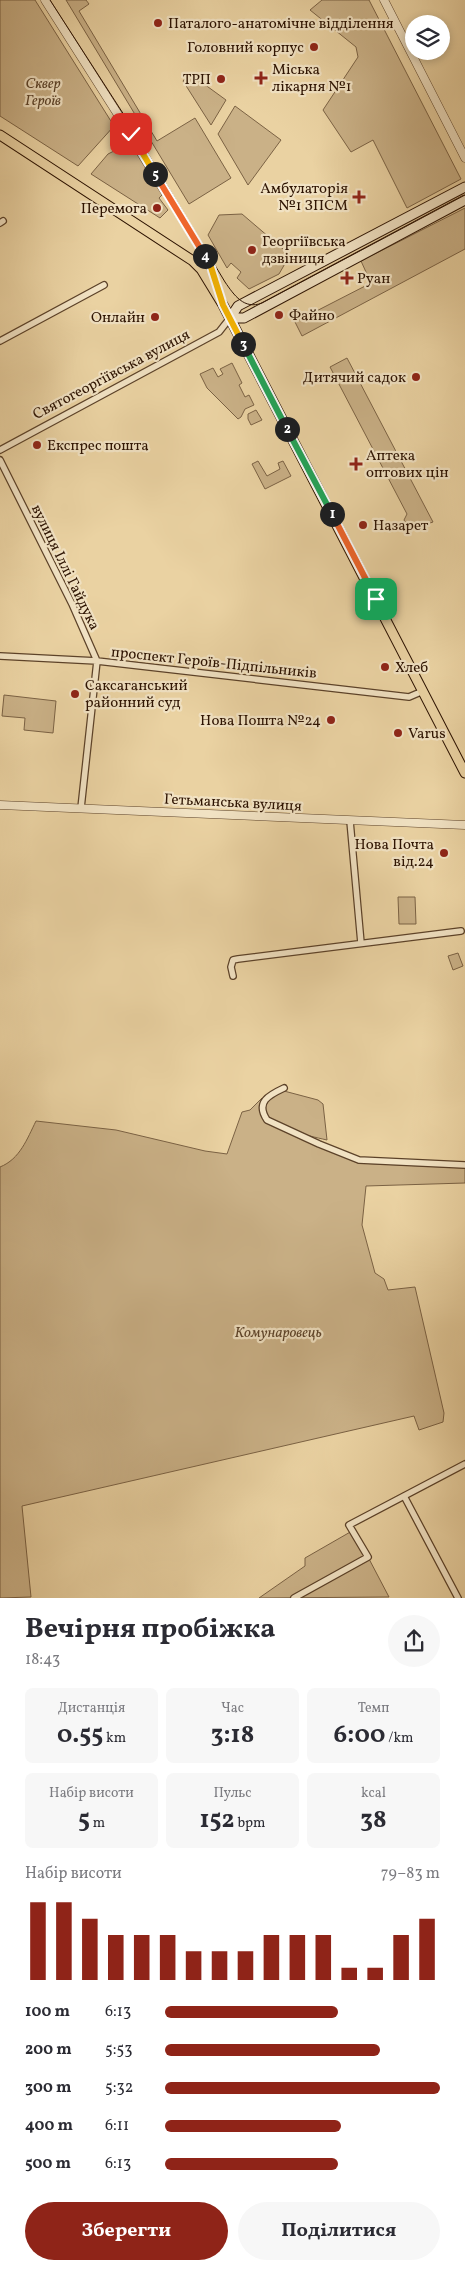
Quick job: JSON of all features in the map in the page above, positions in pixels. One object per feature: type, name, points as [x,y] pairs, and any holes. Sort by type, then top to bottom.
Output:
[{"type":"main road","points":[[0,135],[193,261],[201,269],[230,318],[465,773]]},
{"type":"main road","name":"Святогеоргіївська вулиця","points":[[230,318],[238,306],[465,187]]},
{"type":"main road","points":[[230,318],[244,318],[465,200]]},
{"type":"street","points":[[45,0],[131,134],[210,264],[223,305]]},
{"type":"street","points":[[384,0],[465,158]]},
{"type":"street","points":[[0,341],[104,285]]},
{"type":"street","name":"Святогеоргіївська вулиця","points":[[0,450],[219,332],[230,318]]},
{"type":"street","name":"вулиця Іллі Гайдука","points":[[0,460],[72,604],[97,661],[81,808]]},
{"type":"street","name":"проспект Героїв-Підпільників","points":[[0,656],[97,661],[410,697],[423,691]]},
{"type":"street","name":"Гетьманська вулиця","points":[[0,805],[465,825]]},
{"type":"street","points":[[350,821],[361,942]]},
{"type":"street","points":[[233,976],[231,967],[234,960],[238,959],[461,930]]},
{"type":"street","points":[[284,1088],[265,1100],[261,1107],[267,1120],[319,1144],[359,1160],[465,1164]]},
{"type":"street","points":[[294,1598],[368,1556],[349,1525],[465,1464]]},
{"type":"street","points":[[404,1496],[458,1598]]},
{"type":"green space","name":"Сквер Героїв","points":[[0,0],[35,0],[114,126],[78,166],[0,116]]},
{"type":"green space","points":[[66,0],[86,0],[89,4],[79,11],[157,141],[195,118],[231,178],[189,204]]},
{"type":"green space","points":[[322,0],[369,0],[461,179],[407,208],[373,140],[351,152],[323,110],[358,57],[356,47],[310,10]]},
{"type":"green space","points":[[188,75],[193,76],[226,100],[211,125],[183,81]]},
{"type":"green space","points":[[235,106],[281,140],[248,185],[218,134]]},
{"type":"green space","points":[[130,143],[162,195],[159,198],[168,210],[160,218],[91,174],[108,154]]},
{"type":"green space","points":[[465,208],[465,249],[302,336],[295,322],[371,283],[361,261]]},
{"type":"green space","points":[[242,214],[290,255],[279,274],[249,289],[237,278],[241,272],[231,263],[227,268],[208,235],[219,215]]},
{"type":"green space","points":[[347,358],[433,522],[410,530],[404,520],[407,514],[330,367]]},
{"type":"green space","points":[[232,363],[242,383],[239,385],[245,397],[249,395],[254,405],[245,409],[238,419],[207,388],[200,374],[213,368],[218,377],[223,374],[220,369]]},
{"type":"green space","points":[[256,410],[262,420],[251,425],[248,414]]},
{"type":"green space","points":[[258,461],[267,476],[280,469],[278,463],[283,461],[291,476],[265,489],[252,464]]},
{"type":"green space","points":[[4,695],[56,701],[53,733],[24,730],[25,718],[2,716]]},
{"type":"green space","points":[[398,897],[415,897],[416,924],[399,924]]},
{"type":"green space","points":[[458,953],[463,966],[453,970],[448,956]]},
{"type":"green space","points":[[284,1091],[318,1100],[323,1104],[327,1140],[302,1134],[285,1127],[264,1112],[266,1105],[271,1099]]},
{"type":"green space","name":"Комунаровець","points":[[262,1098],[260,1110],[265,1122],[358,1163],[465,1168],[465,1183],[366,1186],[362,1225],[375,1273],[384,1279],[388,1290],[415,1287],[444,1413],[443,1422],[419,1430],[414,1416],[22,1506],[31,1597],[0,1598],[0,1167],[18,1154],[36,1121],[116,1130],[205,1151],[227,1154],[242,1112],[250,1110]]},
{"type":"green space","points":[[352,1531],[389,1597],[259,1598],[305,1566],[305,1558]]},
{"type":"tram line","points":[[50,0],[135,132],[225,282],[236,296],[245,303],[256,305],[262,303],[465,195]]},
{"type":"place","name":"Паталого-анатомічне відділення","points":[[158,23]]},
{"type":"place","name":"Головний корпус","points":[[314,47]]},
{"type":"place","name":"Міська лікарня №1","points":[[261,78]]},
{"type":"place","name":"ТРП","points":[[221,79]]},
{"type":"place","name":"Амбулаторія №1 ЗПСМ","points":[[359,197]]},
{"type":"place","name":"Перемога","points":[[157,208]]},
{"type":"place","name":"Георгіївська дзвіниця","points":[[252,250]]},
{"type":"place","name":"Руан","points":[[347,278]]},
{"type":"place","name":"Файно","points":[[279,315]]},
{"type":"place","name":"Онлайн","points":[[155,317]]},
{"type":"place","name":"Дитячий садок","points":[[416,377]]},
{"type":"place","name":"Експрес пошта","points":[[37,445]]},
{"type":"place","name":"Аптека оптових цін","points":[[356,464]]},
{"type":"place","name":"Назарет","points":[[363,525]]},
{"type":"place","name":"Хлеб","points":[[385,667]]},
{"type":"place","name":"Саксаганський районний суд","points":[[75,694]]},
{"type":"place","name":"Нова Пошта №24","points":[[331,720]]},
{"type":"place","name":"Varus","points":[[398,733]]},
{"type":"place","name":"Нова Почта від.24","points":[[444,853]]},
{"type":"route","points":[[131,134],[210,264],[223,305],[376,599]]}]
